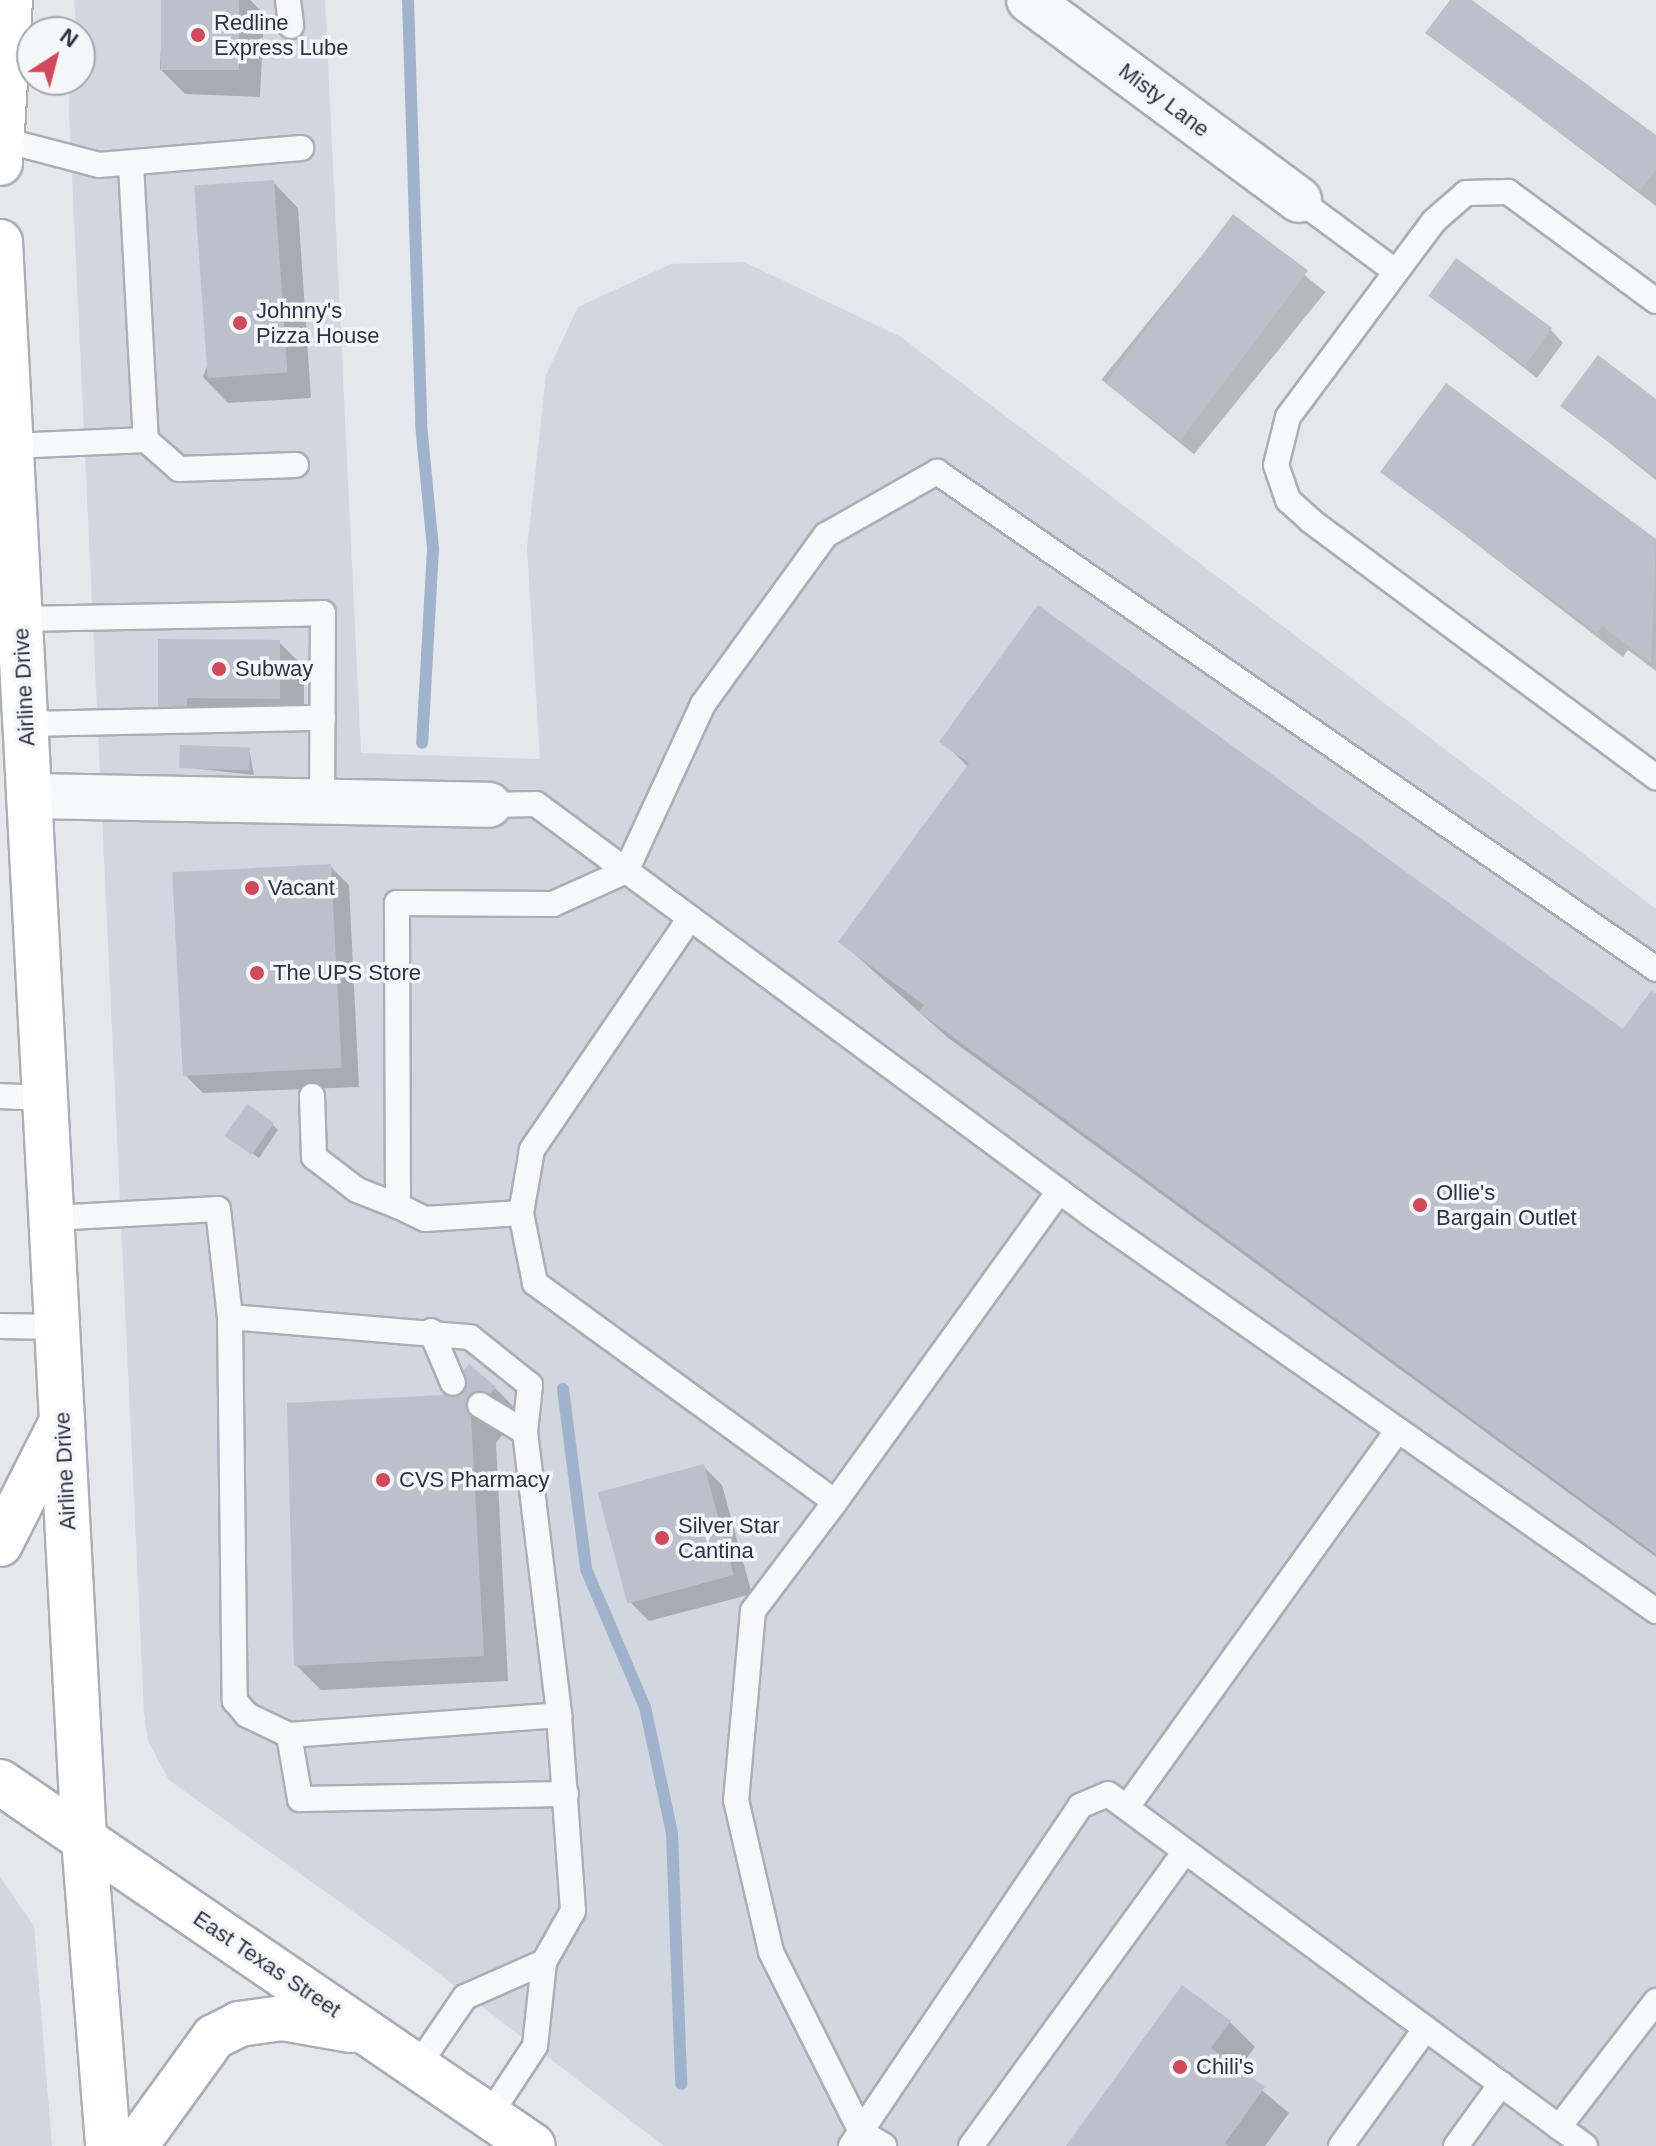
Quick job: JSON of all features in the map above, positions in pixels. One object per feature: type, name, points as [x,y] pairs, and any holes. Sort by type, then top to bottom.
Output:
[{"type":"main road","points":[[0,147],[10,0]]},
{"type":"main road","name":"Airline Drive","points":[[0,242],[20,619],[12,679],[26,724],[84,1839],[108,2146]]},
{"type":"main road","points":[[0,1544],[62,1421]]},
{"type":"main road","name":"East Texas Street","points":[[0,1782],[533,2146]]},
{"type":"main road","points":[[135,2146],[188,2065],[239,2024],[283,2018],[369,2034]]},
{"type":"street","name":"Misty Lane","points":[[1029,0],[1299,200]]},
{"type":"street","points":[[29,796],[489,805]]},
{"type":"lane","points":[[288,0],[291,26]]},
{"type":"lane","points":[[0,147],[99,165],[131,165],[301,148]]},
{"type":"lane","points":[[131,165],[146,440]]},
{"type":"lane","points":[[1656,301],[1508,192],[1484,188],[1448,208],[1395,271],[1288,417],[1276,465],[1288,500],[1656,777]]},
{"type":"lane","points":[[1299,200],[1395,271]]},
{"type":"lane","points":[[11,446],[146,440],[179,469],[296,465]]},
{"type":"lane","points":[[398,1206],[397,903],[553,904],[626,871],[703,704],[826,535],[937,472],[1656,969]]},
{"type":"lane","points":[[20,619],[323,613],[322,800]]},
{"type":"lane","points":[[26,724],[323,718]]},
{"type":"lane","points":[[489,805],[536,804],[1059,1191],[1656,1611]]},
{"type":"lane","points":[[690,918],[532,1150],[521,1213],[535,1283],[835,1502]]},
{"type":"lane","points":[[0,1096],[45,1098]]},
{"type":"lane","points":[[312,1096],[314,1157],[357,1190],[425,1219],[521,1213]]},
{"type":"lane","points":[[856,2139],[771,1952],[736,1800],[753,1611],[1059,1191]]},
{"type":"lane","points":[[52,1218],[218,1209],[230,1317],[235,1701],[247,1715],[289,1735],[559,1715]]},
{"type":"lane","points":[[230,1317],[431,1331],[470,1337],[530,1385],[525,1432],[541,1528],[566,1794],[573,1911],[544,1962],[535,2046],[489,2116]]},
{"type":"lane","points":[[0,1326],[57,1327]]},
{"type":"lane","points":[[431,1331],[453,1383]]},
{"type":"lane","points":[[480,1405],[525,1432]]},
{"type":"lane","points":[[1127,1807],[1398,1430]]},
{"type":"lane","points":[[289,1735],[300,1799],[566,1794]]},
{"type":"lane","points":[[856,2139],[1080,1806],[1108,1794],[1583,2145]]},
{"type":"lane","points":[[971,2146],[1185,1851]]},
{"type":"lane","points":[[417,2067],[465,1997],[544,1962]]},
{"type":"lane","points":[[1559,2127],[1656,2001]]},
{"type":"lane","points":[[1341,2146],[1426,2028]]},
{"type":"lane","points":[[1456,2146],[1501,2084]]},
{"type":"lane","points":[[856,2139],[884,2146]]},
{"type":"shaded area","points":[[74,0],[325,0],[361,753],[540,759],[527,549],[546,375],[578,307],[671,264],[744,262],[901,337],[1656,909],[1656,2146],[664,2146],[421,1960],[169,1780],[148,1741],[144,1712],[69,112],[70,96],[96,96],[96,16],[75,16]]},
{"type":"shaded area","points":[[0,1877],[34,1926],[52,2146],[0,2146]]},
{"type":"building","name":"Redline Express Lube","points":[[161,0],[239,0],[239,70],[161,70]]},
{"type":"building","points":[[1450,0],[1472,0],[1656,135],[1656,170],[1640,191],[1425,33]]},
{"type":"building","name":"Johnny's Pizza House","points":[[274,180],[287,373],[208,378],[194,186]]},
{"type":"building","points":[[1233,214],[1308,271],[1180,440],[1105,383]]},
{"type":"building","points":[[1456,258],[1552,328],[1525,366],[1428,296]]},
{"type":"building","points":[[1598,355],[1656,399],[1656,477],[1560,406]]},
{"type":"building","points":[[1446,383],[1656,539],[1651,663],[1602,626],[1597,633],[1380,472]]},
{"type":"building","name":"Ollie's Bargain Outlet","points":[[1038,605],[1623,1029],[1651,991],[1656,994],[1656,1554],[919,1012],[924,1005],[838,942],[969,763],[939,742]]},
{"type":"building","name":"Subway","points":[[158,639],[280,640],[280,699],[187,698],[187,708],[158,708]]},
{"type":"building","points":[[180,745],[250,747],[249,770],[179,768]]},
{"type":"building","points":[[331,864],[342,1068],[183,1076],[172,872]]},
{"type":"building","points":[[247,1104],[274,1123],[252,1155],[225,1136]]},
{"type":"building","name":"CVS Pharmacy","points":[[469,1364],[496,1387],[471,1417],[484,1656],[294,1666],[287,1403],[443,1395]]},
{"type":"building","points":[[704,1464],[734,1575],[628,1604],[598,1492]]},
{"type":"building","name":"Chili's","points":[[1182,1985],[1231,2021],[1211,2048],[1265,2087],[1225,2143],[1229,2146],[1066,2146]]},
{"type":"waterway","points":[[408,0],[421,424],[433,549],[422,743]]},
{"type":"waterway","points":[[563,1389],[586,1569],[645,1707],[672,1833],[681,2084]]},
{"type":"place","name":"Redline Express Lube","points":[[198,35]]},
{"type":"place","name":"Johnny's Pizza House","points":[[240,323]]},
{"type":"place","name":"Subway","points":[[219,669]]},
{"type":"place","name":"Vacant","points":[[252,888]]},
{"type":"place","name":"The UPS Store","points":[[257,973]]},
{"type":"place","name":"Ollie's Bargain Outlet","points":[[1420,1205]]},
{"type":"place","name":"CVS Pharmacy","points":[[383,1480]]},
{"type":"place","name":"Silver Star Cantina","points":[[662,1538]]},
{"type":"place","name":"Chili's","points":[[1180,2067]]}]
